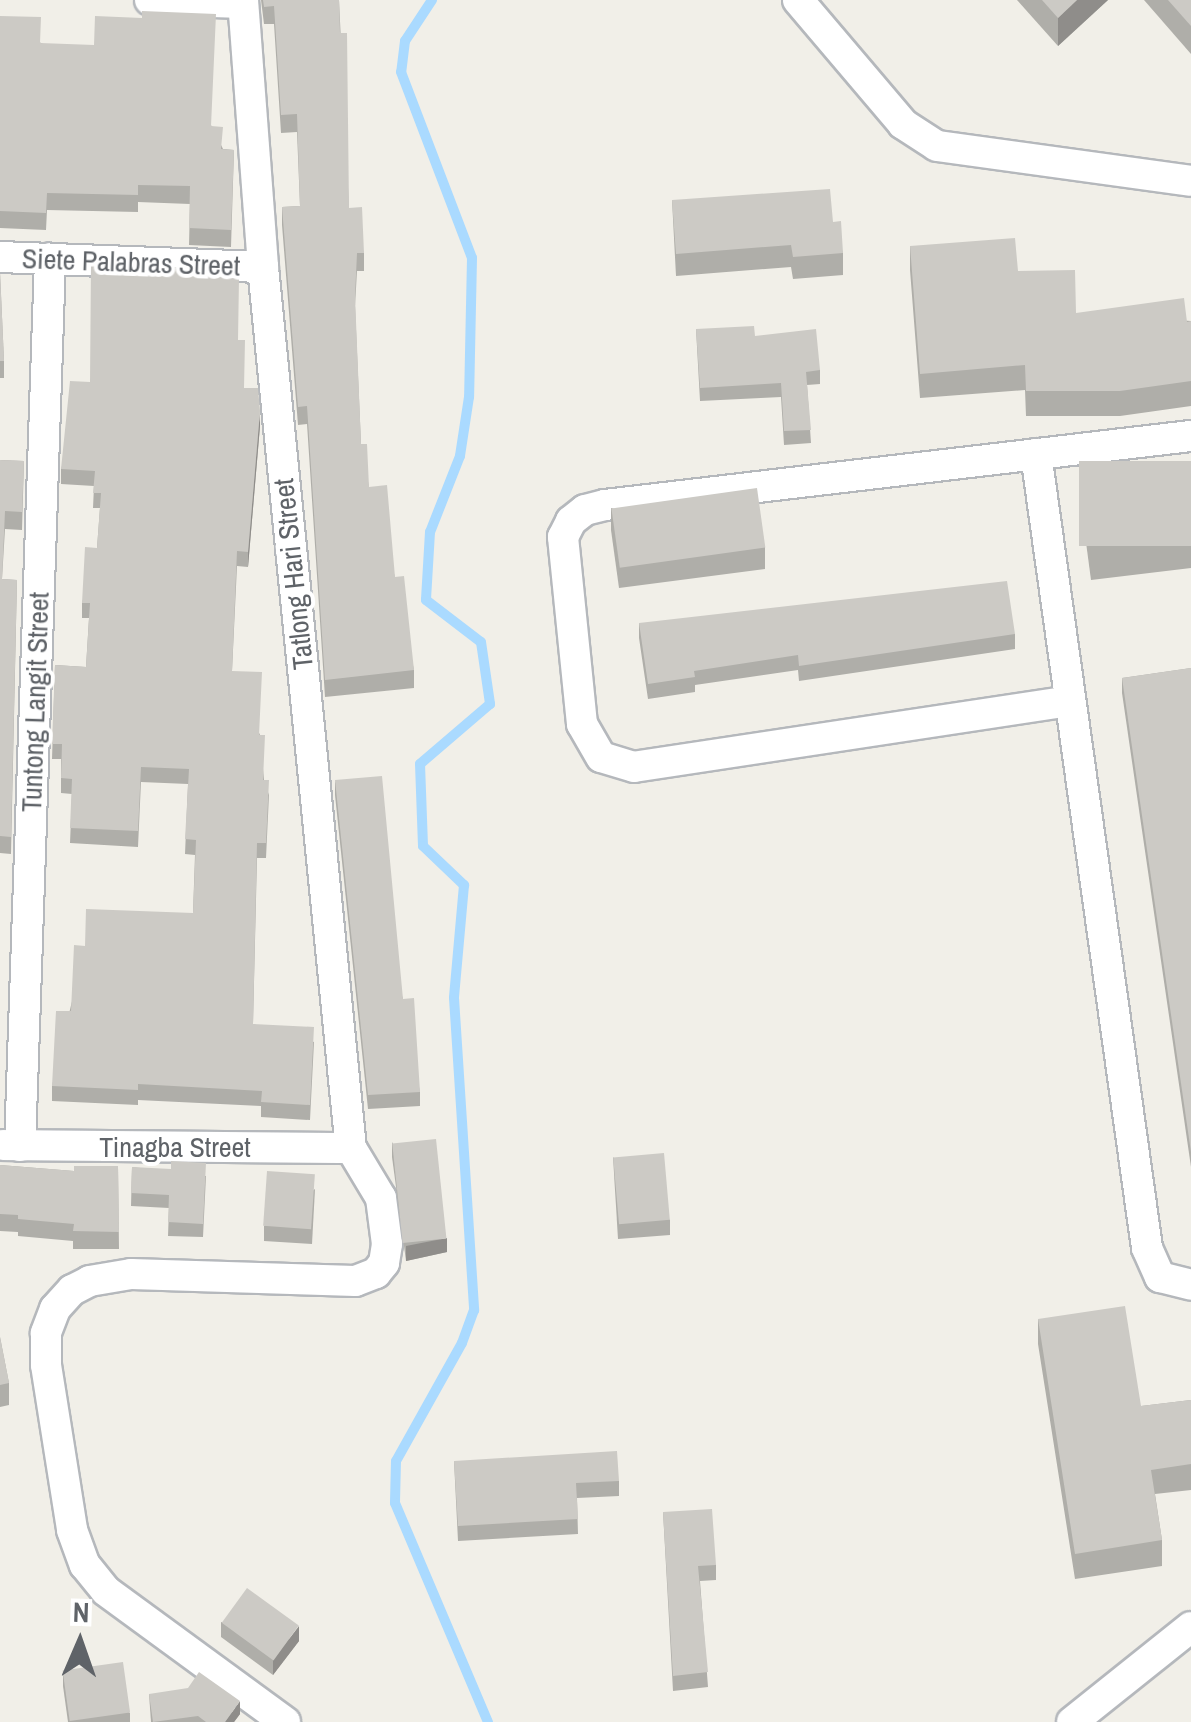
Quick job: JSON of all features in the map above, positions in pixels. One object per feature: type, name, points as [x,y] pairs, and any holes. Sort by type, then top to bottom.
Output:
[{"type":"street","points":[[150,0],[243,2]]},
{"type":"street","points":[[798,0],[903,124],[937,146],[1191,181]]},
{"type":"street","name":"Tatlong Hari Street","points":[[243,2],[262,267],[351,1148]]},
{"type":"street","name":"Siete Palabras Street","points":[[0,257],[262,267]]},
{"type":"street","name":"Tuntong Langit Street","points":[[10,1145],[50,259]]},
{"type":"street","points":[[1070,701],[634,767],[601,757],[582,724],[563,538],[571,520],[584,510],[1191,436]]},
{"type":"street","points":[[1036,454],[1147,1248],[1160,1277],[1191,1285]]},
{"type":"street","name":"Tinagba Street","points":[[10,1145],[351,1148]]},
{"type":"street","points":[[286,1722],[106,1591],[85,1565],[72,1530],[53,1422],[46,1333],[55,1309],[72,1290],[90,1281],[131,1274],[332,1283],[376,1274],[384,1263],[388,1244],[381,1198],[351,1148]]},
{"type":"street","points":[[1072,1722],[1191,1627]]},
{"type":"building","points":[[263,0],[339,0],[340,33],[347,33],[349,208],[362,207],[364,253],[357,253],[355,297],[361,444],[367,444],[369,487],[387,485],[395,577],[404,576],[414,670],[325,680],[307,406],[298,407],[282,207],[300,206],[297,114],[281,115],[274,6],[264,7]]},
{"type":"building","points":[[1042,0],[1077,0],[1058,18]]},
{"type":"building","points":[[1168,0],[1191,0],[1191,26]]},
{"type":"building","points":[[142,11],[216,14],[211,126],[223,127],[221,149],[234,150],[231,230],[189,228],[190,186],[138,185],[138,195],[47,193],[46,213],[0,211],[0,16],[41,17],[40,43],[94,45],[95,16],[142,18]]},
{"type":"building","points":[[830,189],[833,222],[841,221],[843,253],[793,257],[791,245],[676,254],[672,200]]},
{"type":"building","points":[[1015,238],[1018,271],[1075,270],[1076,313],[1184,298],[1187,322],[1191,321],[1191,381],[1120,391],[1026,391],[1025,365],[920,374],[910,246]]},
{"type":"building","points":[[91,264],[230,269],[230,278],[239,278],[238,340],[245,340],[244,388],[258,388],[260,411],[248,552],[237,551],[232,671],[262,672],[259,735],[265,735],[263,780],[269,780],[266,843],[257,843],[253,1024],[314,1027],[310,1105],[261,1102],[262,1091],[138,1084],[138,1090],[52,1086],[56,1011],[71,1011],[74,945],[85,946],[86,909],[193,913],[196,840],[185,839],[189,769],[141,767],[138,831],[70,828],[72,779],[61,778],[62,744],[52,744],[55,665],[86,667],[90,603],[82,603],[85,547],[97,548],[101,493],[93,493],[95,471],[61,469],[70,381],[90,382]]},
{"type":"building","points":[[0,272],[4,361],[0,361]]},
{"type":"building","points":[[754,326],[755,336],[816,329],[820,370],[806,372],[811,430],[784,431],[781,383],[700,388],[696,329]]},
{"type":"building","points":[[0,460],[24,461],[22,512],[5,511],[2,579],[17,580],[11,837],[0,836]]},
{"type":"building","points":[[1079,461],[1191,461],[1191,546],[1079,546]]},
{"type":"building","points":[[757,488],[765,547],[620,568],[611,508]]},
{"type":"building","points":[[1007,581],[1015,634],[799,666],[798,655],[694,671],[695,677],[648,684],[639,623]]},
{"type":"building","points":[[1191,668],[1191,1152],[1122,678]]},
{"type":"building","points":[[382,776],[403,999],[414,998],[420,1092],[368,1095],[335,780]]},
{"type":"building","points":[[436,1139],[446,1238],[403,1243],[392,1144]]},
{"type":"building","points":[[664,1153],[670,1220],[619,1224],[613,1157]]},
{"type":"building","points":[[171,1161],[206,1163],[203,1224],[168,1222],[169,1195],[131,1193],[132,1167],[171,1169]]},
{"type":"building","points":[[0,1165],[74,1171],[74,1166],[118,1166],[119,1232],[73,1231],[74,1224],[0,1214]]},
{"type":"building","points":[[267,1171],[315,1174],[311,1229],[263,1226]]},
{"type":"building","points":[[1125,1306],[1141,1406],[1191,1400],[1191,1464],[1151,1470],[1162,1540],[1075,1554],[1038,1319]]},
{"type":"building","points":[[0,1337],[9,1383],[0,1385]]},
{"type":"building","points":[[617,1451],[619,1481],[576,1483],[578,1519],[458,1526],[454,1461]]},
{"type":"building","points":[[712,1509],[716,1565],[698,1566],[708,1672],[673,1676],[663,1512]]},
{"type":"building","points":[[247,1588],[299,1626],[274,1660],[222,1623]]},
{"type":"building","points":[[123,1662],[130,1713],[70,1721],[63,1670]]},
{"type":"building","points":[[199,1672],[240,1701],[225,1722],[206,1722],[198,1716],[153,1722],[149,1694],[188,1688]]},
{"type":"waterway","points":[[432,0],[405,41],[401,72],[472,258],[469,397],[460,456],[430,532],[426,600],[481,642],[490,704],[420,764],[423,846],[464,885],[454,998],[474,1310],[462,1343],[396,1461],[395,1503],[488,1722]]}]
